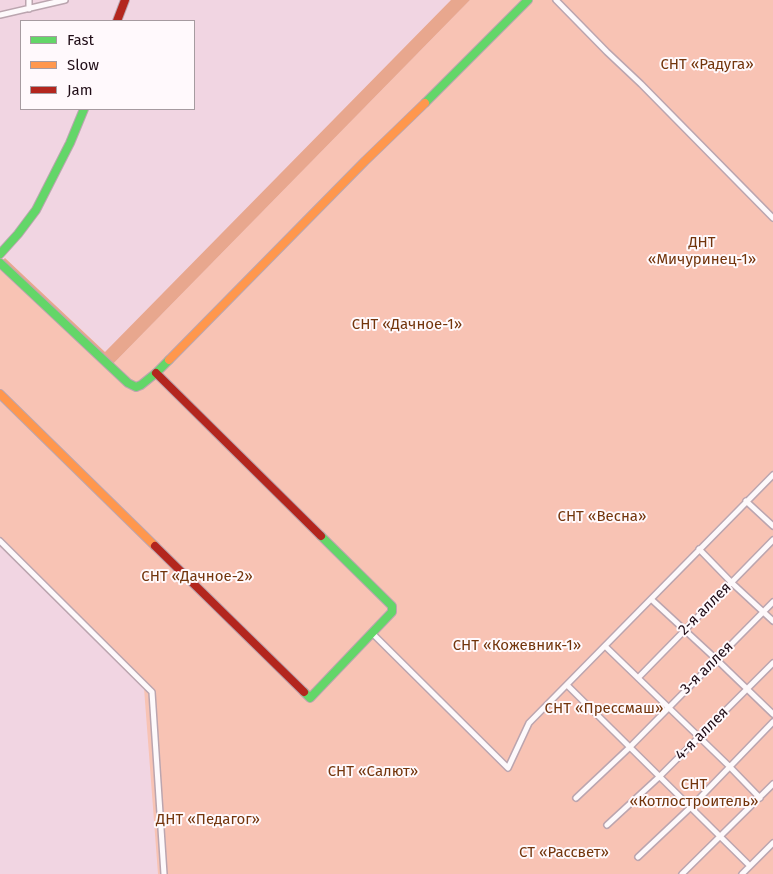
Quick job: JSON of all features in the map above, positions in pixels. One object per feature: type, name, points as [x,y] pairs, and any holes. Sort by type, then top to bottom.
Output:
[{"type":"main road","points":[[117,20],[125,0]]},
{"type":"main road","points":[[0,263],[128,383],[136,387],[142,385],[528,0]]},
{"type":"main road","points":[[0,254],[36,210],[70,143],[84,110]]},
{"type":"main road","points":[[0,394],[310,698],[392,612],[392,606],[156,373]]},
{"type":"street","points":[[29,0],[29,9]]},
{"type":"street","points":[[0,15],[65,0]]},
{"type":"street","points":[[556,0],[773,218]]},
{"type":"street","points":[[372,633],[508,768],[529,723],[773,475]]},
{"type":"street","points":[[746,501],[773,526]]},
{"type":"street","name":"2-я аллея","points":[[638,678],[773,540]]},
{"type":"street","points":[[0,541],[152,692],[164,874]]},
{"type":"street","points":[[699,549],[773,621]]},
{"type":"street","points":[[650,599],[773,714]]},
{"type":"street","name":"3-я аллея","points":[[576,798],[630,747],[773,602]]},
{"type":"street","points":[[605,646],[760,798]]},
{"type":"street","name":"4-я аллея","points":[[607,825],[659,777],[773,663]]},
{"type":"street","points":[[567,685],[750,866]]},
{"type":"street","points":[[638,857],[691,808],[773,722]]},
{"type":"street","points":[[682,874],[773,784]]},
{"type":"street","points":[[742,874],[773,843]]},
{"type":"green space","points":[[470,0],[773,0],[773,874],[158,874],[144,688],[0,544],[0,263],[111,366]]},
{"type":"shaded area","points":[[451,0],[470,0],[111,366],[1,262],[5,258],[105,352]]},
{"type":"traffic: fast","points":[[425,103],[528,0]]},
{"type":"traffic: fast","points":[[0,254],[36,210],[70,143],[84,110]]},
{"type":"traffic: fast","points":[[0,263],[128,383],[136,387],[141,385],[169,360]]},
{"type":"traffic: fast","points":[[304,692],[310,698],[392,612],[392,606],[321,536]]},
{"type":"traffic: slow","points":[[169,360],[365,161],[425,103]]},
{"type":"traffic: slow","points":[[0,394],[155,546]]},
{"type":"traffic: jam","points":[[117,20],[125,0]]},
{"type":"traffic: jam","points":[[156,373],[321,536]]},
{"type":"traffic: jam","points":[[155,546],[304,692]]},
{"type":"park label","name":"СНТ «Радуга»","points":[[707,65]]},
{"type":"park label","name":"ДНТ «Мичуринец-1»","points":[[702,252]]},
{"type":"park label","name":"СНТ «Дачное-1»","points":[[407,325]]},
{"type":"park label","name":"СНТ «Весна»","points":[[602,517]]},
{"type":"park label","name":"СНТ «Дачное-2»","points":[[197,577]]},
{"type":"park label","name":"СНТ «Кожевник-1»","points":[[517,646]]},
{"type":"park label","name":"СНТ «Прессмаш»","points":[[604,709]]},
{"type":"park label","name":"СНТ «Салют»","points":[[373,772]]},
{"type":"park label","name":"СНТ «Котлостроитель»","points":[[694,794]]},
{"type":"park label","name":"ДНТ «Педагог»","points":[[208,820]]},
{"type":"park label","name":"СТ «Рассвет»","points":[[564,853]]}]
